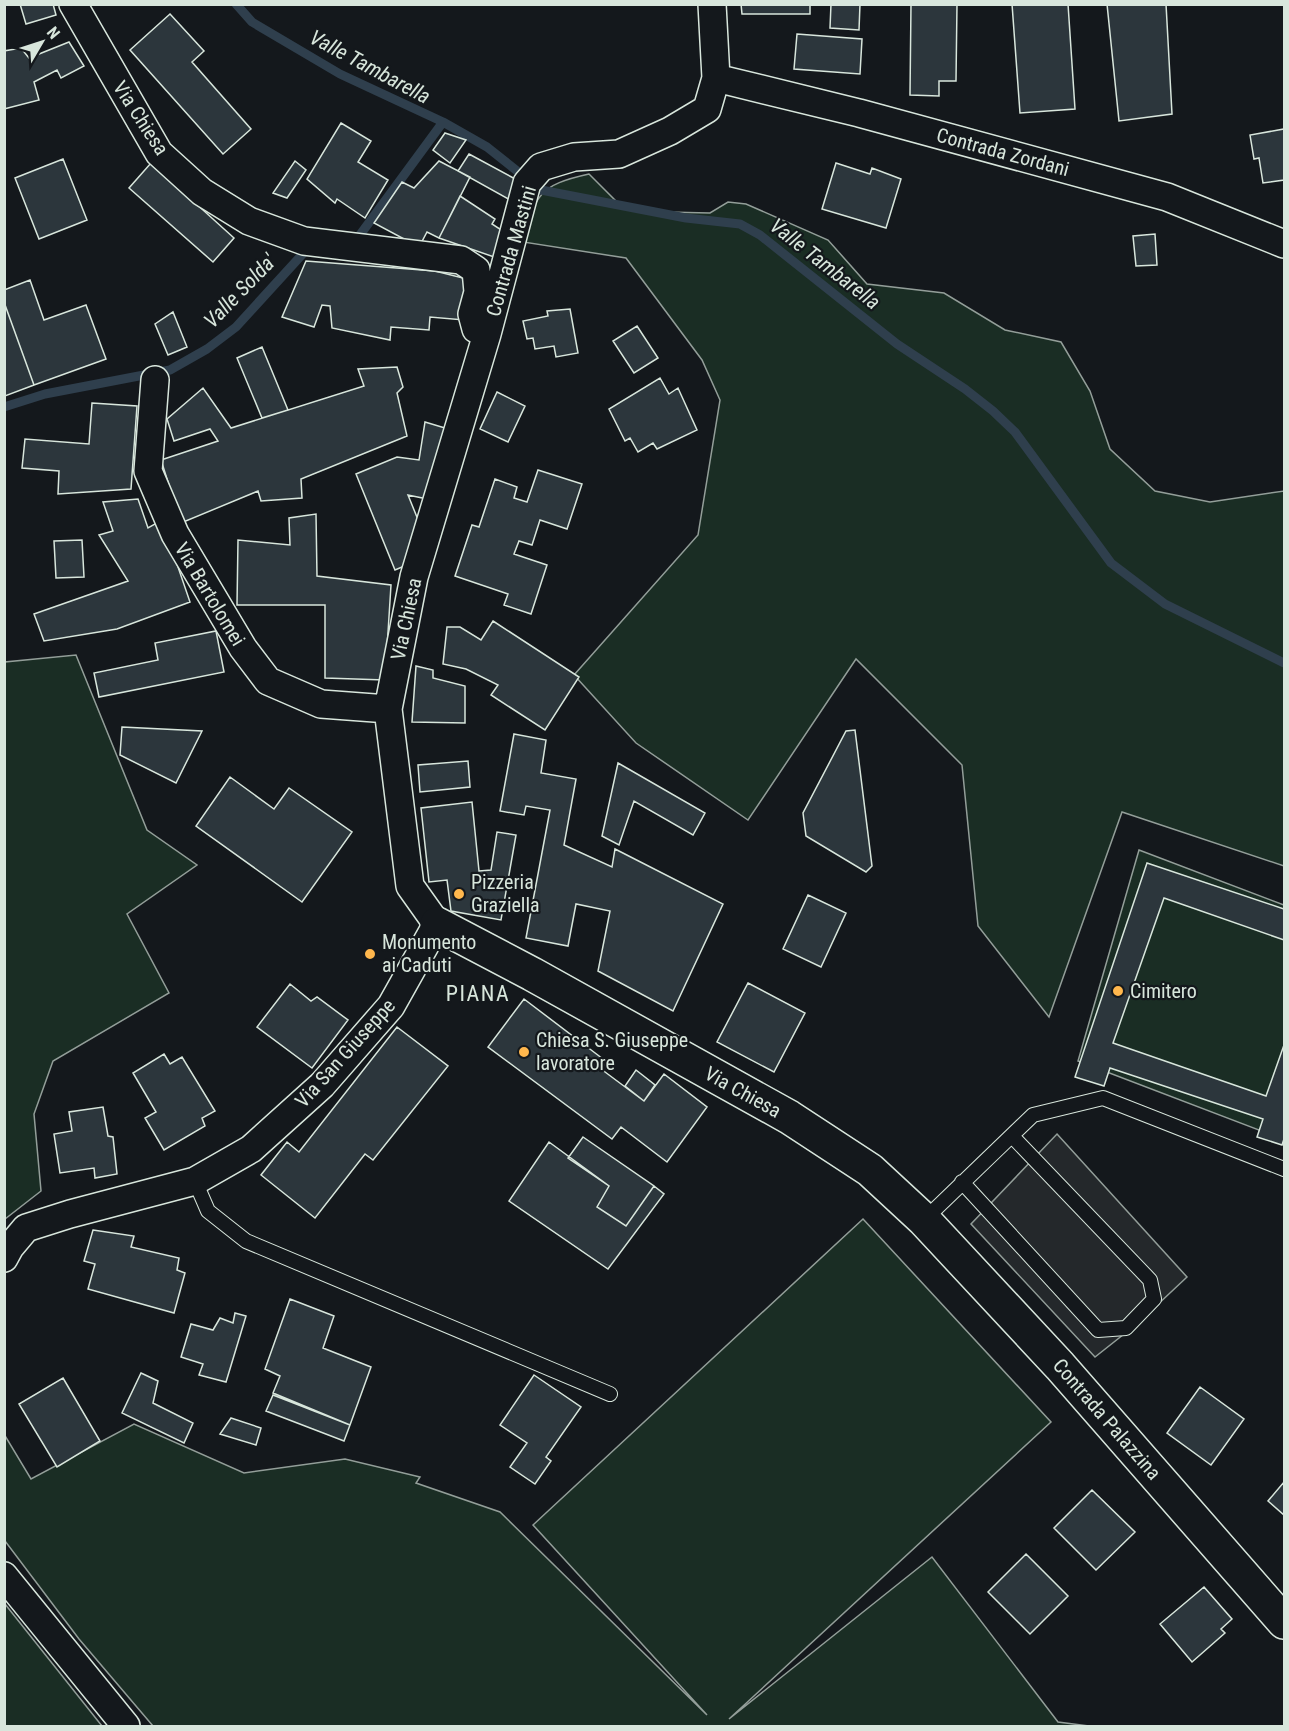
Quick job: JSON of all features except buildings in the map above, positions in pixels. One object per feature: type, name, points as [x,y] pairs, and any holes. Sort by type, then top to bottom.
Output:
[{"type":"street","name":"Via Chiesa","points":[[73,4],[159,153],[202,192],[249,221],[304,241],[461,260],[476,270],[478,292],[472,314],[476,329],[487,334],[414,577],[388,709],[410,886],[437,924],[532,974],[789,1117],[870,1170],[924,1220]]},
{"type":"street","name":"Contrada Mastini","points":[[487,334],[527,183],[541,167],[574,157],[619,154],[670,131],[706,110],[716,78],[712,4]]},
{"type":"street","name":"Contrada Zordani","points":[[716,78],[859,113],[1167,197],[1284,244]]},
{"type":"street","name":"Via Bartolomei","points":[[155,380],[148,471],[175,534],[243,648],[268,681],[321,704],[388,709]]},
{"type":"street","name":"Via San Giuseppe","points":[[4,1258],[10,1247],[15,1226],[195,1181],[251,1149],[322,1085],[391,1006],[437,924]]},
{"type":"street","name":"Contrada Palazzina","points":[[924,1220],[1060,1365],[1284,1622]]},
{"type":"street","points":[[4,1576],[126,1726]]},
{"type":"lane","points":[[924,1220],[1033,1115],[1102,1098],[1284,1169]]},
{"type":"lane","points":[[962,1182],[1098,1330],[1126,1328],[1154,1299],[1150,1280],[1012,1136]]},
{"type":"lane","points":[[195,1181],[208,1211],[246,1241],[610,1394]]},
{"type":"green space","points":[[589,174],[617,202],[665,212],[710,213],[728,202],[746,204],[828,240],[867,284],[944,293],[1005,330],[1061,342],[1090,391],[1110,449],[1155,491],[1210,502],[1284,491],[1284,866],[1122,812],[1049,1017],[978,926],[962,765],[856,659],[748,820],[636,743],[574,675],[698,535],[720,400],[702,360],[626,258],[523,242],[531,213],[542,195],[559,183]]},
{"type":"green space","points":[[76,655],[147,830],[197,865],[127,914],[169,993],[53,1061],[34,1114],[41,1191],[5,1219],[5,662]]},
{"type":"green space","points":[[1139,850],[1284,905],[1284,1100],[1272,1135],[1078,1061]]},
{"type":"green space","points":[[863,1219],[1051,1422],[729,1719],[932,1557],[1058,1722],[1089,1726],[153,1726],[79,1639],[5,1541],[4,1434],[31,1479],[134,1424],[244,1473],[345,1459],[420,1477],[416,1483],[500,1512],[707,1715],[533,1525]]},
{"type":"green space","points":[[5,1604],[102,1726],[5,1726]]},
{"type":"shaded area","points":[[1057,1134],[1187,1277],[1138,1323],[1095,1357],[971,1224]]},
{"type":"waterway","name":"Valle Tambarella","points":[[236,4],[252,22],[340,74],[443,122],[487,147],[541,190],[686,218],[740,224],[760,235],[897,344],[965,389],[993,411],[1015,432],[1111,563],[1165,604],[1284,663]]},
{"type":"waterway","name":"Valle Solda'","points":[[354,243],[443,122]]},
{"type":"waterway","name":"Valle Solda'","points":[[4,407],[45,394],[170,370],[207,349],[236,327],[309,247]]},
{"type":"place","name":"Pizzeria Graziella","points":[[459,894]]},
{"type":"place","name":"Monumento ai Caduti","points":[[370,954]]},
{"type":"place","name":"Cimitero","points":[[1118,991]]},
{"type":"place","name":"Chiesa S. Giuseppe lavoratore","points":[[524,1052]]},
{"type":"district","name":"PIANA","points":[[478,993]]}]
